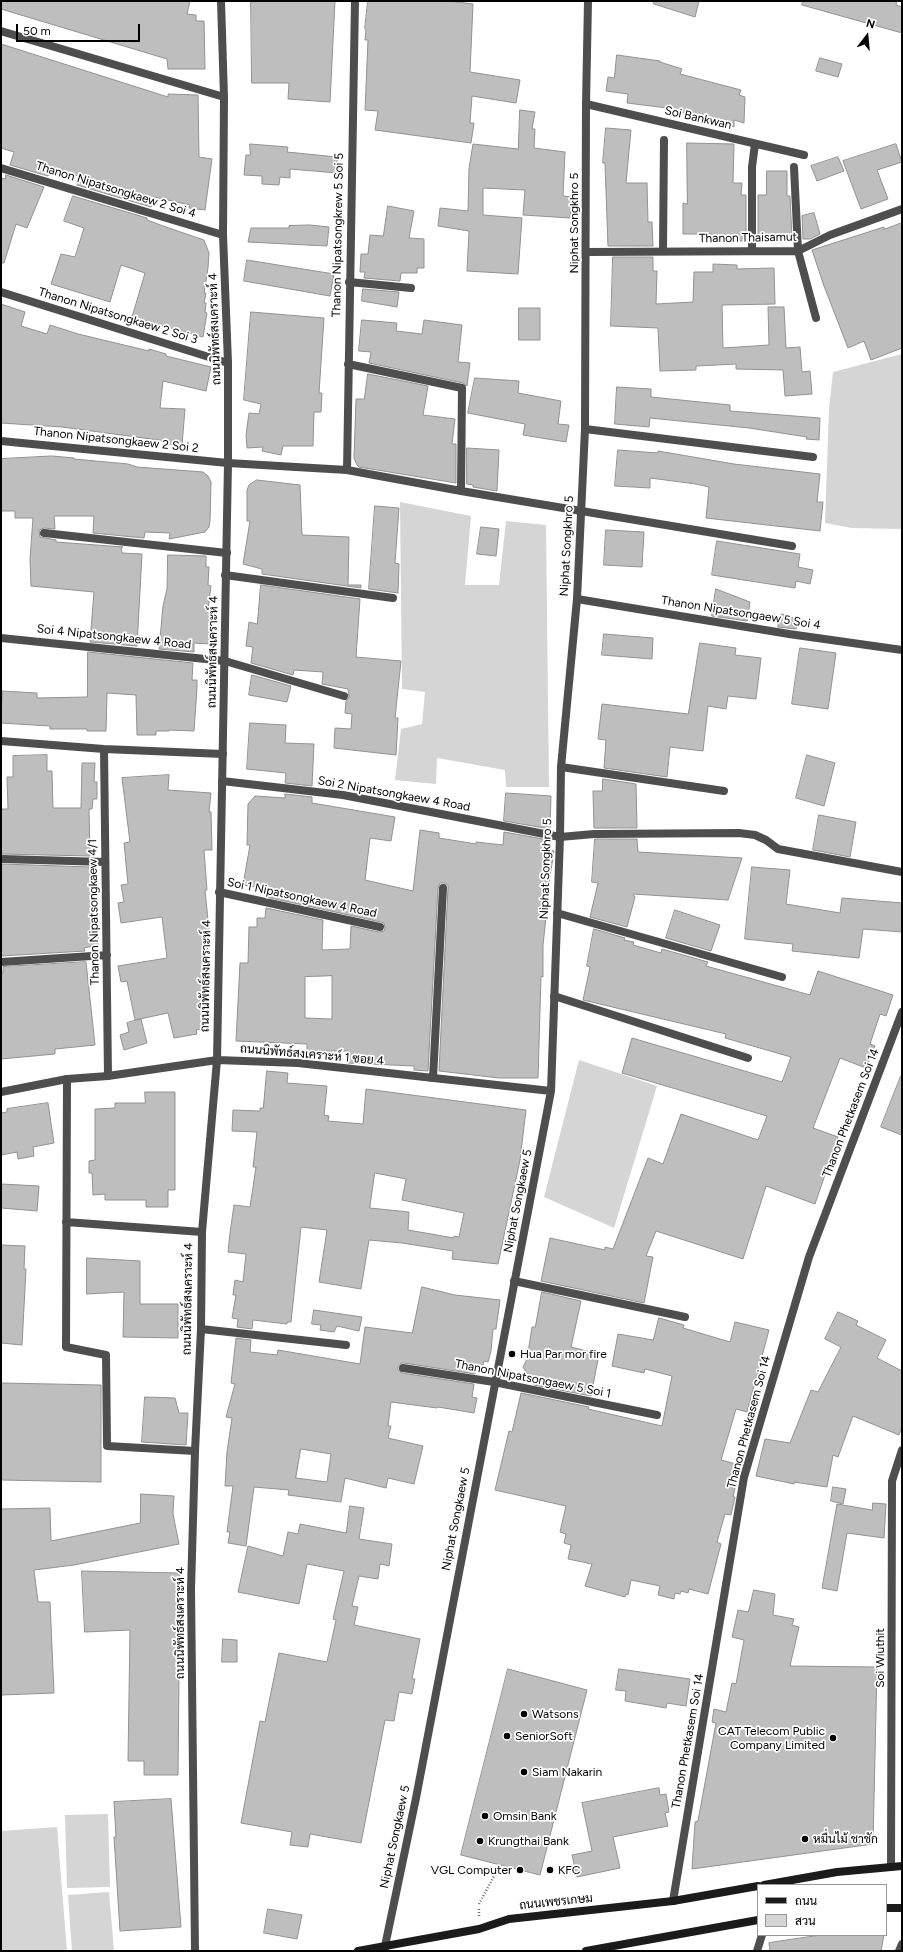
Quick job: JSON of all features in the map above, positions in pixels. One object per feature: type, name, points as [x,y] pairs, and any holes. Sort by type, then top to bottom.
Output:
[{"type":"main road","points":[[770,1884],[837,1872],[902,1866]]},
{"type":"main road","name":"ถนนเพชรเกษม","points":[[358,1951],[385,1948],[479,1929],[509,1919],[673,1901],[757,1886]]},
{"type":"main road","points":[[887,1908],[902,1908]]},
{"type":"main road","points":[[586,1951],[757,1920]]},
{"type":"street","name":"ถนนนิพัทธ์สงเคราะห์ 4","points":[[195,1951],[191,1589],[195,1451],[201,1329],[202,1232],[217,1060],[219,892],[227,553],[228,363],[223,236],[224,97],[221,1]]},
{"type":"street","name":"Thanon Nipatsongkrew 5 Soi 5","points":[[347,470],[349,282],[355,1]]},
{"type":"street","name":"Niphat Songkhro 5","points":[[551,1091],[560,837],[560,767],[577,599],[585,429],[586,104],[588,1]]},
{"type":"street","points":[[1,31],[224,97]]},
{"type":"street","name":"Soi Bankwan","points":[[586,104],[804,155]]},
{"type":"street","points":[[663,251],[664,140]]},
{"type":"street","points":[[752,251],[752,167],[755,144]]},
{"type":"street","points":[[794,167],[798,251],[816,318]]},
{"type":"street","name":"Thanon Nipatsongkaew 2 Soi 4","points":[[1,168],[223,236]]},
{"type":"street","name":"Thanon Thaisamut","points":[[586,252],[798,251],[830,235],[902,209]]},
{"type":"street","points":[[349,282],[411,288]]},
{"type":"street","name":"Thanon Nipatsongkaew 2 Soi 3","points":[[1,292],[228,363]]},
{"type":"street","points":[[348,364],[462,388],[461,491]]},
{"type":"street","points":[[585,429],[813,457]]},
{"type":"street","name":"Thanon Nipatsongkaew 2 Soi 2","points":[[1,441],[228,463],[347,470],[461,491],[581,509],[792,546]]},
{"type":"street","points":[[44,533],[227,553]]},
{"type":"street","points":[[226,575],[393,598]]},
{"type":"street","name":"Thanon Nipatsongaew 5 Soi 4","points":[[577,599],[789,634],[902,650]]},
{"type":"street","name":"Soi 4 Nipatsongkaew 4 Road","points":[[1,638],[225,661],[344,696]]},
{"type":"street","points":[[1,741],[104,749],[223,754]]},
{"type":"street","name":"Thanon Nipatsongkaew 4/1","points":[[104,749],[108,1076]]},
{"type":"street","points":[[560,767],[724,791]]},
{"type":"street","name":"Soi 2 Nipatsongkaew 4 Road","points":[[222,781],[343,795],[560,837],[594,834],[738,833],[755,835],[766,840],[778,849],[902,872]]},
{"type":"street","points":[[3,859],[105,862]]},
{"type":"street","points":[[433,1078],[443,888]]},
{"type":"street","name":"Soi 1 Nipatsongkaew 4 Road","points":[[219,892],[380,927]]},
{"type":"street","points":[[557,913],[782,977]]},
{"type":"street","points":[[1,962],[107,955]]},
{"type":"street","points":[[554,996],[748,1058]]},
{"type":"street","name":"Thanon Phetkasem Soi 14","points":[[673,1901],[744,1477],[809,1257],[902,1012]]},
{"type":"street","name":"ถนนนิพัทธ์สงเคราะห์ 1 ซอย 4","points":[[1,1092],[67,1079],[108,1076],[217,1060],[298,1063],[551,1091]]},
{"type":"street","points":[[67,1079],[66,1347],[106,1355],[107,1446],[195,1451]]},
{"type":"street","name":"Niphat Songkaew 5","points":[[385,1948],[416,1798],[494,1382],[551,1091]]},
{"type":"street","points":[[66,1222],[202,1232]]},
{"type":"street","points":[[514,1281],[685,1317]]},
{"type":"street","points":[[201,1329],[346,1345]]},
{"type":"street","name":"Thanon Nipatsongaew 5 Soi 1","points":[[403,1368],[494,1382],[657,1415]]},
{"type":"street","name":"Soi Wiuthit","points":[[891,1867],[892,1481],[902,1450]]},
{"type":"street","points":[[757,1951],[762,1936]]},
{"type":"street","points":[[899,1951],[902,1944]]},
{"type":"path","points":[[479,1904],[500,1865]]},
{"type":"green space","points":[[902,354],[902,529],[852,528],[825,523],[829,409],[833,372]]},
{"type":"green space","points":[[400,502],[471,516],[465,585],[499,585],[506,521],[546,525],[549,787],[506,787],[505,770],[437,758],[436,784],[395,780],[401,729],[422,724],[425,692],[402,689]]},
{"type":"green space","points":[[579,1060],[657,1086],[614,1228],[544,1197]]},
{"type":"green space","points":[[108,1814],[110,1887],[67,1888],[65,1815]]},
{"type":"green space","points":[[57,1827],[67,1951],[1,1951],[1,1831]]},
{"type":"green space","points":[[109,1892],[114,1951],[72,1951],[68,1895]]},
{"type":"building","points":[[1,1],[190,1],[187,14],[196,15],[196,21],[204,21],[205,69],[168,69],[167,59],[1,9]]},
{"type":"building","points":[[251,1],[335,1],[330,102],[288,99],[289,83],[252,83]]},
{"type":"building","points":[[368,1],[449,1],[473,4],[470,72],[520,80],[516,103],[472,96],[470,123],[474,123],[471,143],[375,130],[378,111],[365,110],[368,40],[365,40],[365,29]]},
{"type":"building","points":[[654,1],[699,1],[695,17],[654,4]]},
{"type":"building","points":[[803,1],[897,1],[896,5],[902,7],[902,33],[802,5]]},
{"type":"building","points":[[1,44],[168,97],[168,94],[198,95],[199,157],[212,159],[205,210],[189,208],[190,205],[154,197],[151,207],[77,185],[80,177],[52,167],[48,176],[10,165],[14,152],[1,148]]},
{"type":"building","points":[[617,55],[660,61],[682,69],[680,74],[741,90],[739,95],[745,97],[744,123],[734,120],[734,127],[667,108],[627,103],[628,94],[606,91],[608,77],[614,78]]},
{"type":"building","points":[[820,58],[842,64],[838,77],[816,71]]},
{"type":"building","points":[[520,110],[535,112],[532,129],[535,129],[534,148],[565,152],[563,196],[572,197],[570,218],[523,215],[525,190],[483,188],[483,215],[522,218],[518,274],[467,271],[469,231],[438,226],[440,208],[468,211],[469,169],[473,144],[518,149]]},
{"type":"building","points":[[606,128],[631,130],[626,183],[647,183],[648,222],[652,222],[653,246],[608,246],[605,163],[603,163]]},
{"type":"building","points":[[687,143],[734,144],[733,183],[742,183],[741,195],[746,195],[746,238],[742,238],[742,241],[712,240],[712,234],[683,234],[683,203],[687,204]]},
{"type":"building","points":[[250,144],[288,147],[287,152],[337,157],[337,173],[290,169],[290,178],[280,177],[279,185],[262,184],[262,176],[244,175],[246,155],[250,155]]},
{"type":"building","points":[[896,144],[902,162],[877,170],[888,199],[861,209],[843,161]]},
{"type":"building","points":[[838,157],[844,171],[817,181],[811,166]]},
{"type":"building","points":[[767,171],[787,171],[787,196],[790,196],[792,238],[758,238],[758,195],[766,195]]},
{"type":"building","points":[[6,175],[44,187],[27,228],[16,224],[4,263],[1,263],[1,178],[5,179]]},
{"type":"building","points":[[73,196],[147,218],[147,220],[204,240],[209,253],[204,293],[206,293],[204,303],[206,303],[205,312],[207,313],[203,337],[132,317],[145,273],[121,265],[110,302],[51,284],[61,254],[75,257],[84,228],[64,221]]},
{"type":"building","points":[[388,206],[414,211],[409,238],[424,239],[424,268],[417,268],[417,273],[401,273],[400,281],[364,278],[365,272],[360,272],[361,254],[368,254],[370,235],[383,236]]},
{"type":"building","points":[[814,213],[820,234],[810,239],[803,239],[802,216]]},
{"type":"building","points":[[902,223],[902,348],[871,360],[864,341],[848,348],[812,250],[884,227],[884,229]]},
{"type":"building","points":[[310,225],[329,227],[327,246],[248,242],[251,228],[289,228],[289,226]]},
{"type":"building","points":[[613,257],[653,257],[653,271],[657,271],[656,304],[693,302],[694,272],[713,272],[713,264],[737,265],[737,269],[774,268],[775,304],[722,305],[723,348],[769,345],[768,307],[784,307],[786,348],[800,347],[802,372],[810,371],[812,394],[785,396],[783,370],[736,369],[736,364],[696,366],[696,370],[660,371],[658,328],[611,326]]},
{"type":"building","points":[[247,260],[334,274],[330,296],[244,281]]},
{"type":"building","points":[[363,289],[399,292],[397,307],[362,301]]},
{"type":"building","points":[[1,304],[25,312],[21,326],[47,334],[50,325],[78,334],[149,351],[149,349],[166,354],[166,356],[211,367],[206,391],[163,381],[160,408],[185,409],[182,445],[166,444],[166,441],[62,427],[1,423]]},
{"type":"building","points":[[519,308],[540,308],[540,340],[519,340]]},
{"type":"building","points":[[251,312],[324,318],[319,393],[322,393],[321,412],[314,412],[313,446],[283,446],[281,455],[262,451],[263,447],[247,448],[246,435],[249,413],[259,414],[261,404],[244,400]]},
{"type":"building","points":[[362,320],[397,323],[396,331],[422,334],[424,320],[462,325],[458,362],[470,363],[467,386],[463,383],[369,363],[371,352],[359,351]]},
{"type":"building","points":[[368,374],[428,386],[423,415],[455,419],[452,444],[456,444],[456,483],[359,467],[357,465],[354,458],[356,399],[364,399]]},
{"type":"building","points":[[475,378],[519,381],[518,393],[561,401],[558,424],[569,425],[566,442],[523,435],[525,424],[468,413]]},
{"type":"building","points":[[617,387],[651,389],[651,397],[730,405],[730,411],[820,418],[819,440],[806,439],[807,437],[749,428],[650,418],[649,427],[615,424]]},
{"type":"building","points":[[467,448],[499,450],[497,491],[473,487],[473,485],[467,484]]},
{"type":"building","points":[[618,450],[658,453],[658,451],[734,464],[820,474],[817,502],[823,502],[820,531],[706,518],[709,487],[696,484],[650,478],[650,488],[615,486]]},
{"type":"building","points":[[52,456],[128,464],[137,467],[203,472],[208,476],[211,482],[210,521],[209,527],[205,532],[169,539],[170,533],[145,532],[144,538],[93,533],[94,516],[54,516],[55,529],[44,528],[39,530],[40,537],[56,540],[56,542],[123,547],[121,548],[122,553],[142,554],[137,646],[90,642],[94,592],[31,586],[30,559],[33,518],[15,518],[15,511],[1,511],[1,459]]},
{"type":"building","points":[[257,480],[300,485],[302,535],[349,537],[348,585],[361,585],[361,588],[262,574],[262,569],[243,564],[250,521],[247,521],[247,490],[249,485]]},
{"type":"building","points":[[375,506],[399,508],[395,563],[399,564],[398,593],[369,589]]},
{"type":"building","points":[[481,527],[499,529],[496,556],[477,554]]},
{"type":"building","points":[[606,530],[644,532],[642,567],[604,565]]},
{"type":"building","points":[[717,541],[800,554],[798,567],[813,570],[810,584],[796,581],[795,588],[712,575]]},
{"type":"building","points":[[168,555],[206,556],[206,567],[209,567],[208,585],[211,586],[208,610],[212,610],[210,644],[194,643],[194,652],[159,649],[163,606],[167,589]]},
{"type":"building","points":[[261,585],[360,599],[356,657],[401,661],[395,718],[398,718],[396,755],[334,748],[335,728],[351,729],[352,714],[345,713],[346,701],[349,697],[348,689],[322,684],[323,672],[294,670],[293,675],[251,663],[253,647],[246,646],[249,622],[257,624]]},
{"type":"building","points":[[716,589],[750,602],[747,621],[712,616]]},
{"type":"building","points":[[782,614],[799,620],[796,629],[778,627]]},
{"type":"building","points":[[604,634],[653,638],[652,659],[602,655]]},
{"type":"building","points":[[700,643],[736,648],[735,655],[761,658],[756,699],[728,696],[726,709],[708,706],[703,751],[670,747],[667,777],[604,768],[606,740],[598,739],[602,704],[688,714]]},
{"type":"building","points":[[800,648],[836,653],[828,709],[792,704]]},
{"type":"building","points":[[88,652],[193,663],[192,680],[197,680],[194,731],[169,730],[156,731],[156,735],[137,735],[136,695],[107,693],[106,731],[87,731],[87,729],[50,729],[50,726],[1,723],[2,691],[37,693],[37,698],[87,697]]},
{"type":"building","points":[[252,675],[291,686],[287,702],[249,695]]},
{"type":"building","points":[[250,723],[286,725],[285,743],[314,744],[312,786],[285,783],[286,773],[247,769]]},
{"type":"building","points":[[47,755],[47,771],[52,771],[53,808],[81,808],[82,763],[95,763],[94,782],[97,782],[97,799],[93,799],[92,809],[89,809],[90,856],[1,854],[1,809],[8,809],[7,777],[13,777],[13,756]]},
{"type":"building","points":[[807,755],[835,763],[824,806],[796,798]]},
{"type":"building","points":[[169,775],[168,790],[211,793],[209,812],[211,812],[212,850],[204,850],[207,890],[205,890],[210,940],[207,940],[210,989],[206,989],[210,1018],[205,1019],[206,1028],[196,1030],[197,1034],[174,1038],[168,1013],[135,1020],[127,981],[121,982],[118,966],[167,958],[162,917],[121,923],[118,903],[124,902],[121,885],[128,884],[124,843],[130,842],[122,778]]},
{"type":"building","points":[[603,779],[636,784],[637,828],[594,828],[593,791],[602,791]]},
{"type":"building","points":[[506,793],[551,796],[550,829],[504,821]]},
{"type":"building","points":[[285,794],[312,797],[312,803],[395,817],[391,841],[370,838],[365,880],[413,891],[420,830],[439,833],[439,838],[476,844],[476,842],[503,845],[504,832],[549,840],[549,849],[554,851],[545,908],[547,908],[543,945],[543,977],[541,976],[538,1078],[499,1078],[439,1071],[448,888],[448,885],[444,883],[440,883],[438,888],[428,1071],[414,1070],[414,1066],[348,1063],[348,1051],[307,1051],[307,1044],[236,1041],[240,963],[248,963],[249,927],[257,927],[257,918],[265,918],[266,908],[323,920],[322,950],[350,949],[351,926],[379,932],[384,931],[385,928],[384,923],[381,922],[266,897],[267,889],[243,885],[250,845],[247,845],[248,804],[255,796],[285,798]],"holes":[[[332,976],[332,1019],[305,1018],[305,977]]]},
{"type":"building","points":[[819,815],[856,822],[850,857],[813,850]]},
{"type":"building","points":[[595,839],[637,839],[638,852],[742,858],[728,900],[633,894],[635,897],[627,927],[590,917],[598,883],[592,882]]},
{"type":"building","points":[[2,864],[90,867],[91,908],[94,908],[95,928],[98,928],[98,945],[84,948],[85,951],[2,956]]},
{"type":"building","points":[[752,867],[790,870],[786,904],[840,913],[842,898],[902,903],[902,932],[863,929],[859,958],[792,951],[793,944],[745,939]]},
{"type":"building","points":[[675,910],[720,925],[711,951],[666,938]]},
{"type":"building","points":[[594,929],[625,938],[624,940],[634,942],[633,945],[661,953],[662,949],[708,962],[706,966],[810,995],[818,971],[893,995],[886,1016],[880,1014],[870,1044],[875,1046],[866,1068],[840,1058],[813,1128],[838,1137],[815,1204],[766,1186],[743,1259],[656,1231],[646,1256],[653,1257],[644,1303],[541,1281],[550,1238],[605,1250],[605,1247],[613,1249],[648,1158],[663,1164],[681,1114],[758,1140],[767,1116],[622,1073],[632,1038],[782,1082],[791,1057],[725,1038],[726,1034],[583,1000],[590,967],[587,966]]},
{"type":"building","points":[[86,962],[95,1045],[55,1049],[55,1054],[1,1059],[1,973],[3,973],[3,967]]},
{"type":"building","points":[[141,1019],[147,1043],[124,1050],[120,1035],[129,1032],[127,1023]]},
{"type":"building","points":[[267,1071],[288,1073],[287,1083],[327,1086],[324,1115],[329,1116],[328,1121],[363,1124],[366,1089],[526,1110],[520,1160],[498,1264],[452,1259],[453,1251],[402,1243],[369,1240],[361,1289],[319,1282],[327,1230],[301,1227],[291,1322],[287,1322],[287,1324],[253,1320],[252,1329],[237,1327],[238,1319],[232,1318],[236,1295],[233,1295],[235,1280],[243,1282],[246,1254],[228,1252],[234,1205],[250,1207],[256,1167],[253,1167],[257,1132],[232,1131],[233,1110],[260,1111],[260,1108],[263,1108]],"holes":[[[375,1173],[406,1179],[402,1200],[464,1213],[459,1237],[454,1236],[454,1238],[408,1230],[409,1212],[370,1208]]]},
{"type":"building","points":[[902,1076],[902,1135],[881,1127]]},
{"type":"building","points":[[145,1092],[175,1092],[175,1190],[168,1190],[168,1207],[146,1207],[146,1200],[105,1200],[105,1194],[93,1195],[92,1173],[89,1173],[89,1161],[95,1160],[95,1109],[115,1108],[115,1103],[145,1103]]},
{"type":"building","points":[[48,1103],[54,1143],[33,1147],[34,1156],[18,1159],[17,1152],[1,1155],[1,1113],[7,1112],[7,1109]]},
{"type":"building","points":[[1,1184],[39,1186],[37,1211],[1,1208]]},
{"type":"building","points":[[1,1245],[25,1246],[24,1269],[26,1269],[22,1345],[1,1343]]},
{"type":"building","points":[[87,1258],[140,1261],[140,1304],[178,1304],[178,1338],[123,1337],[124,1292],[87,1294]]},
{"type":"building","points":[[422,1287],[455,1295],[500,1300],[496,1329],[493,1329],[491,1351],[488,1362],[484,1361],[482,1370],[476,1369],[475,1374],[404,1363],[401,1363],[398,1367],[398,1370],[402,1373],[474,1384],[472,1397],[477,1398],[474,1413],[438,1407],[391,1402],[388,1426],[391,1426],[388,1438],[423,1446],[414,1484],[388,1478],[386,1488],[345,1478],[341,1502],[288,1495],[289,1490],[254,1487],[246,1546],[228,1543],[230,1532],[227,1532],[233,1486],[225,1486],[227,1452],[232,1418],[226,1417],[235,1384],[231,1383],[236,1338],[251,1340],[250,1352],[277,1355],[278,1350],[360,1364],[365,1327],[412,1333]],"holes":[[[301,1449],[331,1454],[327,1482],[296,1478]]]},
{"type":"building","points":[[542,1292],[581,1301],[571,1347],[599,1354],[591,1396],[534,1385],[523,1367],[527,1359],[532,1327],[535,1327]]},
{"type":"building","points":[[314,1310],[362,1317],[359,1331],[337,1326],[334,1332],[320,1330],[321,1325],[312,1324]]},
{"type":"building","points":[[838,1312],[858,1321],[856,1325],[886,1340],[877,1358],[902,1371],[902,1427],[899,1435],[853,1416],[838,1457],[833,1455],[827,1487],[794,1482],[794,1484],[756,1476],[765,1439],[790,1443],[811,1390],[818,1392],[841,1347],[825,1339]]},
{"type":"building","points":[[659,1318],[684,1325],[683,1328],[730,1342],[735,1322],[769,1330],[747,1412],[736,1409],[721,1460],[740,1465],[733,1497],[735,1497],[731,1515],[725,1514],[717,1542],[721,1544],[708,1594],[689,1589],[688,1593],[681,1591],[680,1594],[675,1593],[674,1599],[658,1595],[660,1586],[631,1580],[628,1595],[626,1594],[625,1597],[585,1586],[592,1564],[568,1559],[571,1545],[564,1543],[566,1534],[560,1532],[566,1506],[495,1490],[509,1431],[512,1432],[521,1393],[589,1407],[588,1409],[662,1426],[672,1376],[645,1369],[644,1373],[612,1366],[618,1334],[653,1340]]},
{"type":"building","points":[[1,1383],[101,1385],[101,1482],[1,1480]]},
{"type":"building","points":[[145,1397],[175,1398],[179,1413],[188,1413],[186,1445],[142,1442]]},
{"type":"building","points":[[833,1487],[846,1489],[843,1504],[831,1501]]},
{"type":"building","points":[[141,1494],[174,1496],[173,1514],[179,1544],[74,1565],[34,1570],[38,1602],[50,1602],[54,1693],[1,1695],[1,1509],[50,1508],[51,1541],[140,1523]]},
{"type":"building","points":[[873,1503],[886,1504],[884,1538],[847,1533],[837,1591],[822,1588],[837,1504],[872,1510]]},
{"type":"building","points":[[350,1506],[364,1508],[359,1539],[392,1544],[389,1566],[380,1564],[378,1579],[359,1576],[352,1606],[358,1607],[354,1625],[420,1639],[412,1679],[415,1679],[412,1694],[399,1692],[394,1721],[385,1720],[361,1843],[310,1834],[308,1847],[290,1845],[292,1832],[241,1823],[260,1721],[265,1722],[279,1653],[327,1662],[336,1620],[333,1619],[344,1571],[307,1564],[299,1604],[238,1592],[248,1546],[283,1556],[288,1532],[298,1534],[300,1524],[346,1533]]},
{"type":"building","points":[[82,1571],[180,1573],[178,1775],[144,1775],[144,1761],[128,1761],[130,1630],[85,1632]]},
{"type":"building","points":[[754,1590],[775,1594],[773,1615],[794,1619],[792,1625],[799,1627],[790,1666],[877,1667],[873,1844],[692,1869],[695,1822],[698,1821],[716,1723],[712,1722],[714,1709],[726,1712],[732,1683],[736,1684],[744,1640],[732,1637],[738,1610],[748,1612]]},
{"type":"building","points":[[223,1639],[237,1640],[237,1662],[222,1662]]},
{"type":"building","name":"Siam Nakarin","points":[[508,1669],[587,1690],[540,1875],[461,1855]]},
{"type":"building","points":[[619,1669],[690,1679],[686,1706],[667,1703],[666,1708],[625,1701],[626,1691],[616,1690]]},
{"type":"building","points":[[659,1788],[660,1795],[666,1794],[669,1812],[665,1813],[668,1826],[613,1837],[620,1868],[577,1877],[572,1855],[592,1851],[582,1803]]},
{"type":"building","points":[[171,1799],[181,1927],[120,1931],[114,1837],[116,1837],[114,1802]]},
{"type":"building","points":[[268,1909],[302,1915],[297,1939],[264,1933]]},
{"type":"building","points":[[814,1936],[884,1936],[881,1951],[770,1951],[769,1943]]},
{"type":"place","name":"Hua Par mor fire","points":[[512,1354]]},
{"type":"place","name":"Watsons","points":[[524,1714]]},
{"type":"place","name":"SeniorSoft","points":[[507,1736]]},
{"type":"place","name":"CAT Telecom Public Company Limited","points":[[833,1738]]},
{"type":"place","name":"Siam Nakarin","points":[[524,1772]]},
{"type":"place","name":"Omsin Bank","points":[[485,1816]]},
{"type":"place","name":"หมื่นไม้ ชาชัก","points":[[805,1839]]},
{"type":"place","name":"Krungthai Bank","points":[[480,1841]]},
{"type":"place","name":"VGL Computer","points":[[520,1870]]},
{"type":"place","name":"KFC","points":[[550,1870]]}]
